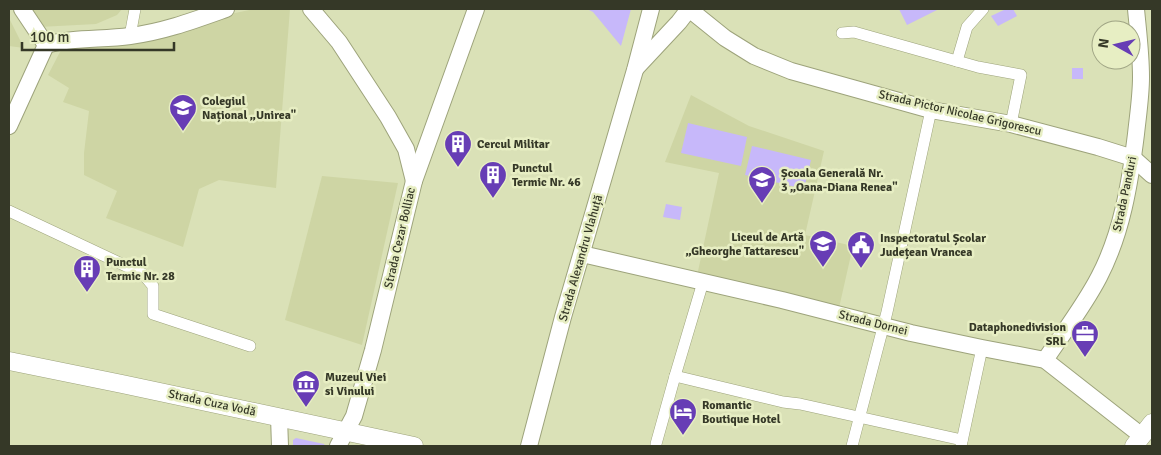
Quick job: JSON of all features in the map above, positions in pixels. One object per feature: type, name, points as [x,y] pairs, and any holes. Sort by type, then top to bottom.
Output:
[{"type":"main road","name":"Strada Cuza Vodă","points":[[9,361],[279,417],[342,439],[414,446]]},
{"type":"street","points":[[22,9],[46,45]]},
{"type":"street","points":[[130,36],[135,9]]},
{"type":"street","points":[[9,126],[46,45],[63,40],[130,36],[174,27],[226,9]]},
{"type":"street","name":"Strada Cezar Bolliac","points":[[311,9],[339,42],[388,117],[406,149],[414,181],[373,350],[354,416],[342,439]]},
{"type":"street","points":[[414,181],[476,9]]},
{"type":"street","name":"Strada Alexandru Vlahuță","points":[[529,446],[563,317],[651,9]]},
{"type":"street","name":"Strada Alexandru Vlahuță","points":[[635,70],[689,9]]},
{"type":"street","name":"Strada Pictor Nicolae Grigorescu","points":[[689,9],[725,38],[754,56],[791,71],[931,110],[1011,124],[1098,147],[1133,158],[1152,174]]},
{"type":"street","points":[[957,61],[967,27],[983,9]]},
{"type":"street","name":"Strada Panduri","points":[[1044,360],[1100,275],[1114,244],[1123,212],[1133,158],[1141,91],[1136,9]]},
{"type":"street","points":[[842,33],[854,32],[957,61],[1021,75],[1011,124]]},
{"type":"street","points":[[852,446],[884,325],[931,110]]},
{"type":"street","points":[[9,211],[143,274],[153,286],[153,314],[250,346]]},
{"type":"street","name":"Strada Dornei","points":[[582,254],[911,333],[1044,360],[1143,435]]},
{"type":"street","points":[[656,444],[703,282]]},
{"type":"street","points":[[675,376],[783,402],[859,417],[961,443],[982,348]]},
{"type":"street","points":[[279,417],[280,446]]},
{"type":"shaded area","points":[[27,9],[122,9],[117,15],[96,24],[39,27]]},
{"type":"shaded area","name":"Colegiul Național „Unirea\"","points":[[254,9],[290,9],[276,188],[219,180],[199,189],[183,247],[106,218],[117,191],[84,175],[84,153],[89,111],[63,102],[69,88],[48,75],[61,50]]},
{"type":"shaded area","points":[[587,9],[631,9],[621,46],[593,12]]},
{"type":"shaded area","points":[[899,9],[939,9],[907,25]]},
{"type":"shaded area","points":[[1006,9],[1013,9],[1017,16],[998,26],[991,16]]},
{"type":"shaded area","points":[[9,18],[24,48],[9,46]]},
{"type":"shaded area","points":[[1072,68],[1083,68],[1083,79],[1072,79]]},
{"type":"shaded area","name":"Școala Generală Nr. 3 „Oana-Diana Renea\"","points":[[691,95],[749,126],[824,151],[805,235],[853,246],[839,308],[697,276],[719,173],[665,162]]},
{"type":"shaded area","points":[[688,123],[747,137],[741,166],[681,153]]},
{"type":"shaded area","points":[[752,146],[811,160],[804,189],[745,175]]},
{"type":"shaded area","points":[[322,176],[398,183],[362,345],[285,320]]},
{"type":"shaded area","points":[[666,204],[682,207],[680,220],[663,217]]},
{"type":"shaded area","points":[[296,438],[324,444],[325,446],[293,446],[293,440]]},
{"type":"place","name":"Colegiul Național „Unirea\"","points":[[183,132]]},
{"type":"place","name":"Cercul Militar","points":[[458,168]]},
{"type":"place","name":"Punctul Termic Nr. 46","points":[[493,199]]},
{"type":"place","name":"Școala Generală Nr. 3 „Oana-Diana Renea\"","points":[[762,204]]},
{"type":"place","name":"Liceul de Artă „Gheorghe Tattarescu\"","points":[[823,268]]},
{"type":"place","name":"Inspectoratul Școlar Județean Vrancea","points":[[861,269]]},
{"type":"place","name":"Punctul Termic Nr. 28","points":[[87,293]]},
{"type":"place","name":"Dataphonedivision SRL","points":[[1085,358]]},
{"type":"place","name":"Muzeul Viei si Vinului","points":[[306,408]]},
{"type":"place","name":"Romantic Boutique Hotel","points":[[683,436]]}]
